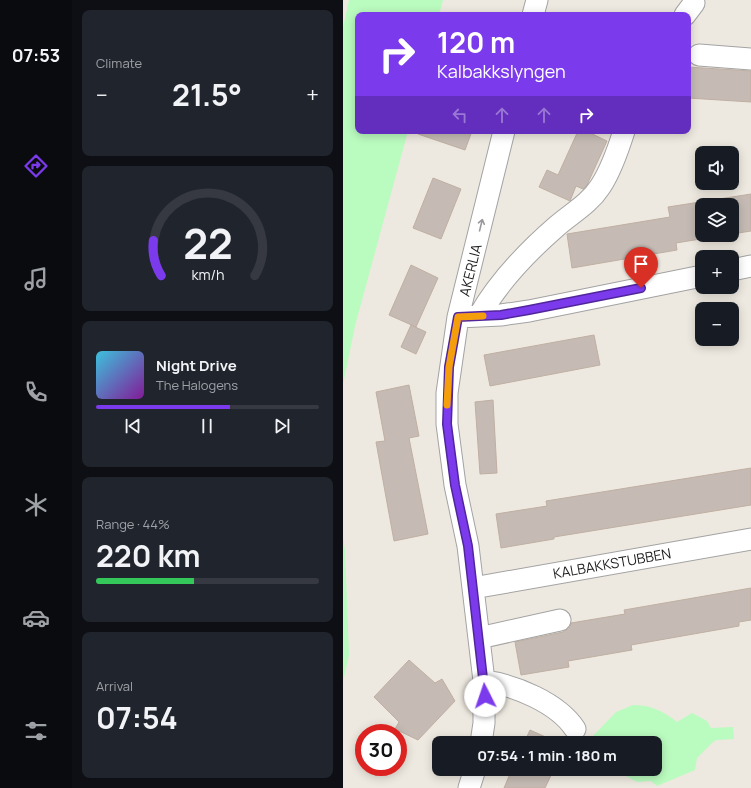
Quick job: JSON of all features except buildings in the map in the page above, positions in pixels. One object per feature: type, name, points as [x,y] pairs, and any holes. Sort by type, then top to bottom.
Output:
[{"type":"street","points":[[534,12],[537,0]]},
{"type":"street","points":[[699,55],[751,59]]},
{"type":"street","name":"AKERLIA","points":[[482,736],[484,723],[484,681],[468,546],[455,485],[447,424],[449,367],[458,317],[503,134]]},
{"type":"street","points":[[479,316],[499,284],[538,243],[588,202],[600,187],[606,177],[623,134]]},
{"type":"street","points":[[739,269],[751,266]]},
{"type":"street","points":[[458,317],[529,310],[695,277]]},
{"type":"street","name":"KALBAKKSTUBBEN","points":[[473,588],[751,539]]},
{"type":"street","points":[[479,638],[560,620]]},
{"type":"street","points":[[484,681],[501,683],[515,688],[555,709],[568,719],[575,729]]},
{"type":"street","points":[[469,788],[473,776]]},
{"type":"green space","points":[[349,0],[443,0],[440,12],[355,12],[355,134],[407,134],[355,326],[343,385],[343,28]]},
{"type":"green space","points":[[343,536],[345,550],[349,655],[343,682]]},
{"type":"green space","points":[[633,705],[645,706],[657,709],[677,722],[692,713],[707,721],[711,728],[733,727],[734,739],[716,740],[712,743],[697,758],[695,770],[657,786],[651,781],[637,782],[626,776],[662,776],[662,736],[593,736],[616,712]]},
{"type":"slow traffic","points":[[447,405],[449,367],[458,317],[483,316]]},
{"type":"route","points":[[485,696],[468,546],[455,485],[447,424],[449,367],[458,317],[501,315],[641,288]]}]
